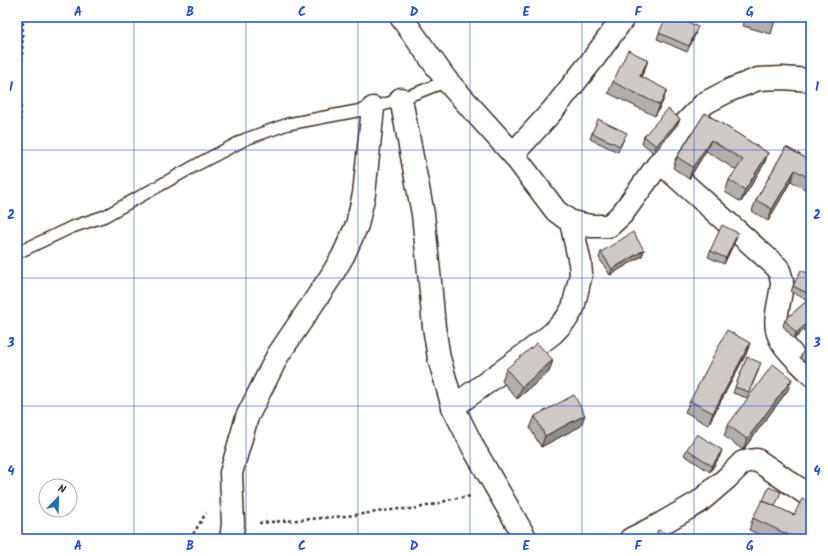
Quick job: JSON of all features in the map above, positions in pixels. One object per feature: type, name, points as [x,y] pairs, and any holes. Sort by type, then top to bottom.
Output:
[{"type":"street","points":[[401,17],[447,81],[513,154],[556,211],[571,222],[591,226],[609,226],[622,214],[660,162],[682,126],[705,103],[730,90],[758,79],[782,78],[811,80]]},
{"type":"street","points":[[513,154],[553,110],[624,17]]},
{"type":"street","points":[[401,99],[422,214],[438,352],[453,407],[474,449],[526,539]]},
{"type":"street","points":[[232,534],[231,473],[247,417],[278,355],[330,278],[343,256],[357,225],[364,194],[374,108]]},
{"type":"street","points":[[660,162],[778,268],[782,283],[776,319],[778,335],[784,345],[811,374]]},
{"type":"street","points":[[453,407],[530,352],[553,333],[567,318],[573,308],[581,274],[571,222]]},
{"type":"street","points":[[631,539],[659,525],[698,502],[727,478],[743,462],[757,460],[811,497]]},
{"type":"lane","points":[[18,252],[72,227],[105,216],[246,139],[288,124],[374,108],[447,81]]},
{"type":"path","points":[[18,252],[23,17]]},
{"type":"path","points":[[232,534],[318,519],[399,509],[413,509],[470,496],[500,494]]},
{"type":"building","points":[[666,17],[676,17],[698,27],[689,46],[659,33]]},
{"type":"building","points":[[755,17],[776,17],[775,22]]},
{"type":"building","points":[[628,50],[648,60],[640,76],[667,90],[660,105],[613,82]]},
{"type":"building","points":[[668,109],[680,119],[656,146],[644,136]]},
{"type":"building","points":[[705,113],[768,153],[745,190],[729,180],[743,160],[711,140],[693,167],[677,157]]},
{"type":"building","points":[[598,119],[627,133],[620,146],[592,133]]},
{"type":"building","points":[[786,147],[811,161],[811,179],[795,170],[772,209],[756,200]]},
{"type":"building","points":[[722,225],[738,233],[726,258],[710,251]]},
{"type":"building","points":[[633,232],[644,250],[612,269],[601,252]]},
{"type":"building","points":[[801,270],[811,275],[811,295],[793,286]]},
{"type":"building","points":[[811,297],[811,320],[796,333],[785,320]]},
{"type":"building","points":[[727,330],[750,343],[713,413],[690,401]]},
{"type":"building","points":[[811,338],[811,351],[805,347]]},
{"type":"building","points":[[537,343],[553,360],[522,387],[506,369]]},
{"type":"building","points":[[747,357],[761,363],[749,392],[735,387]]},
{"type":"building","points":[[773,364],[792,379],[747,439],[728,425]]},
{"type":"building","points":[[574,395],[585,415],[545,436],[535,416]]},
{"type":"building","points":[[697,434],[722,450],[712,466],[687,449]]},
{"type":"building","points":[[769,487],[781,492],[775,506],[763,501]]},
{"type":"building","points":[[802,499],[811,503],[811,531],[807,539],[797,539],[753,518],[762,500],[794,515]]},
{"type":"building","points":[[658,530],[680,539],[654,539]]}]
